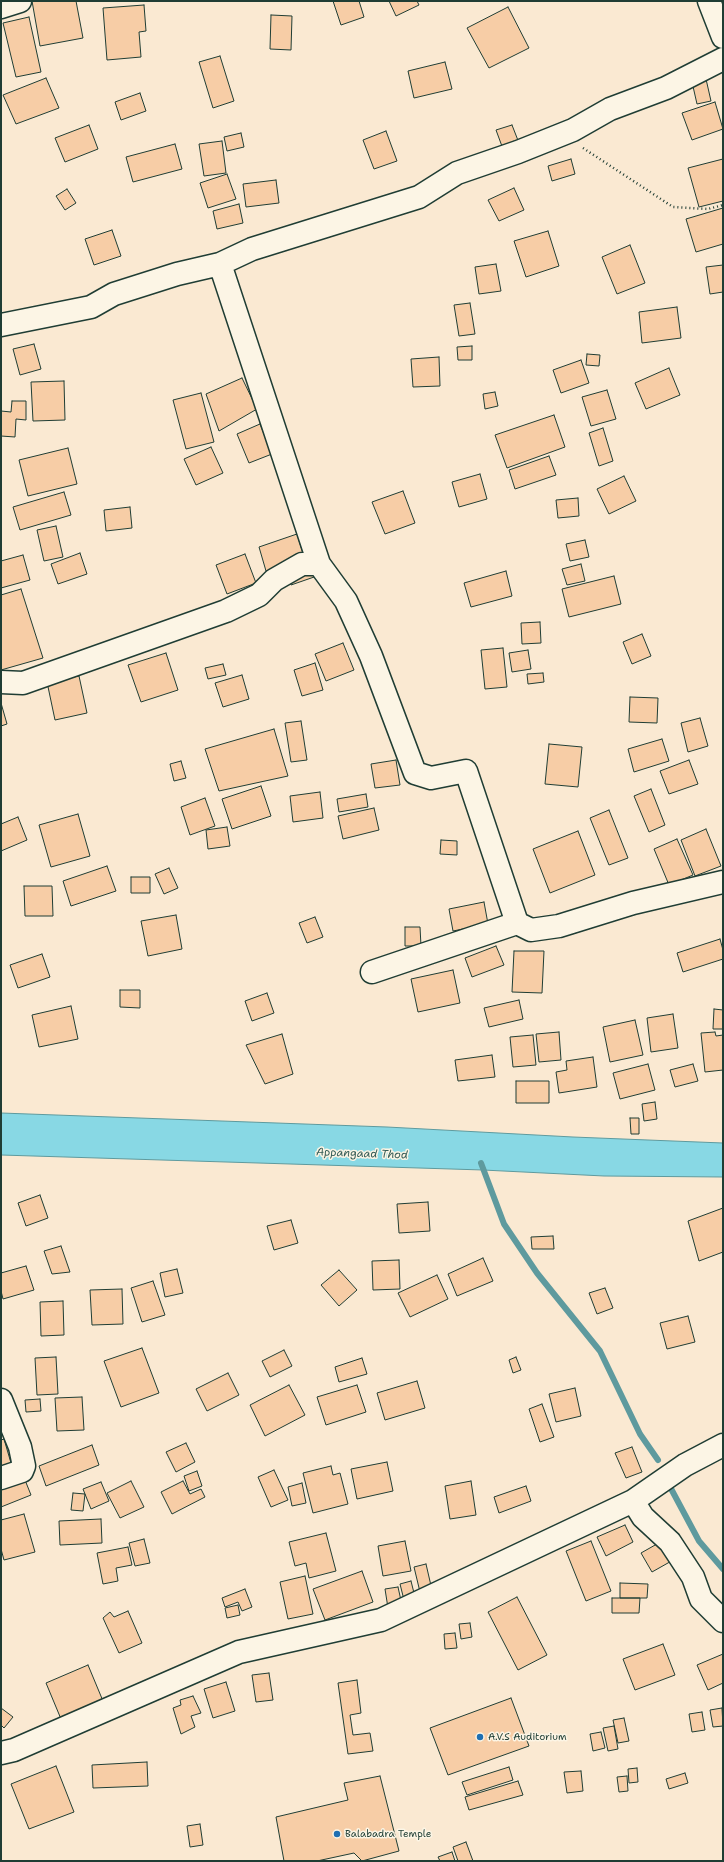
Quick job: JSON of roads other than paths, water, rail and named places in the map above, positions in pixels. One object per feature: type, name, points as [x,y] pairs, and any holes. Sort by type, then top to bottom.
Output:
[{"type":"street","points":[[1,7],[20,1]]},
{"type":"street","points":[[708,1],[723,37]]},
{"type":"street","points":[[1,326],[91,307],[114,294],[177,274],[220,264],[252,249],[419,197],[457,173],[562,134],[610,109],[666,88],[723,59]]},
{"type":"street","points":[[220,264],[319,564],[346,601],[371,656],[415,773],[431,778],[466,771],[517,922],[531,930],[559,926],[632,903],[723,882]]},
{"type":"street","points":[[1,682],[23,683],[226,611],[259,595],[274,580],[302,564],[319,564]]},
{"type":"street","points":[[372,972],[517,922]]},
{"type":"street","points":[[1,1400],[20,1448],[24,1466],[22,1471],[1,1478]]},
{"type":"street","points":[[1,1754],[14,1750],[238,1652],[381,1620],[633,1501],[685,1465],[723,1445]]},
{"type":"street","points":[[633,1501],[643,1517],[670,1542],[693,1577],[701,1599],[723,1621]]},
{"type":"water","name":"Appangaad Thod","points":[[1,1113],[387,1127],[723,1143],[723,1177],[604,1176],[483,1170],[1,1155]]},
{"type":"waterway","points":[[481,1163],[504,1224],[537,1273],[600,1351],[640,1434],[658,1460]]},
{"type":"waterway","points":[[668,1483],[699,1541],[723,1569]]},
{"type":"place","name":"A.V.S Auditorium","points":[[480,1737]]},
{"type":"place","name":"Balabadra Temple","points":[[337,1834]]}]
